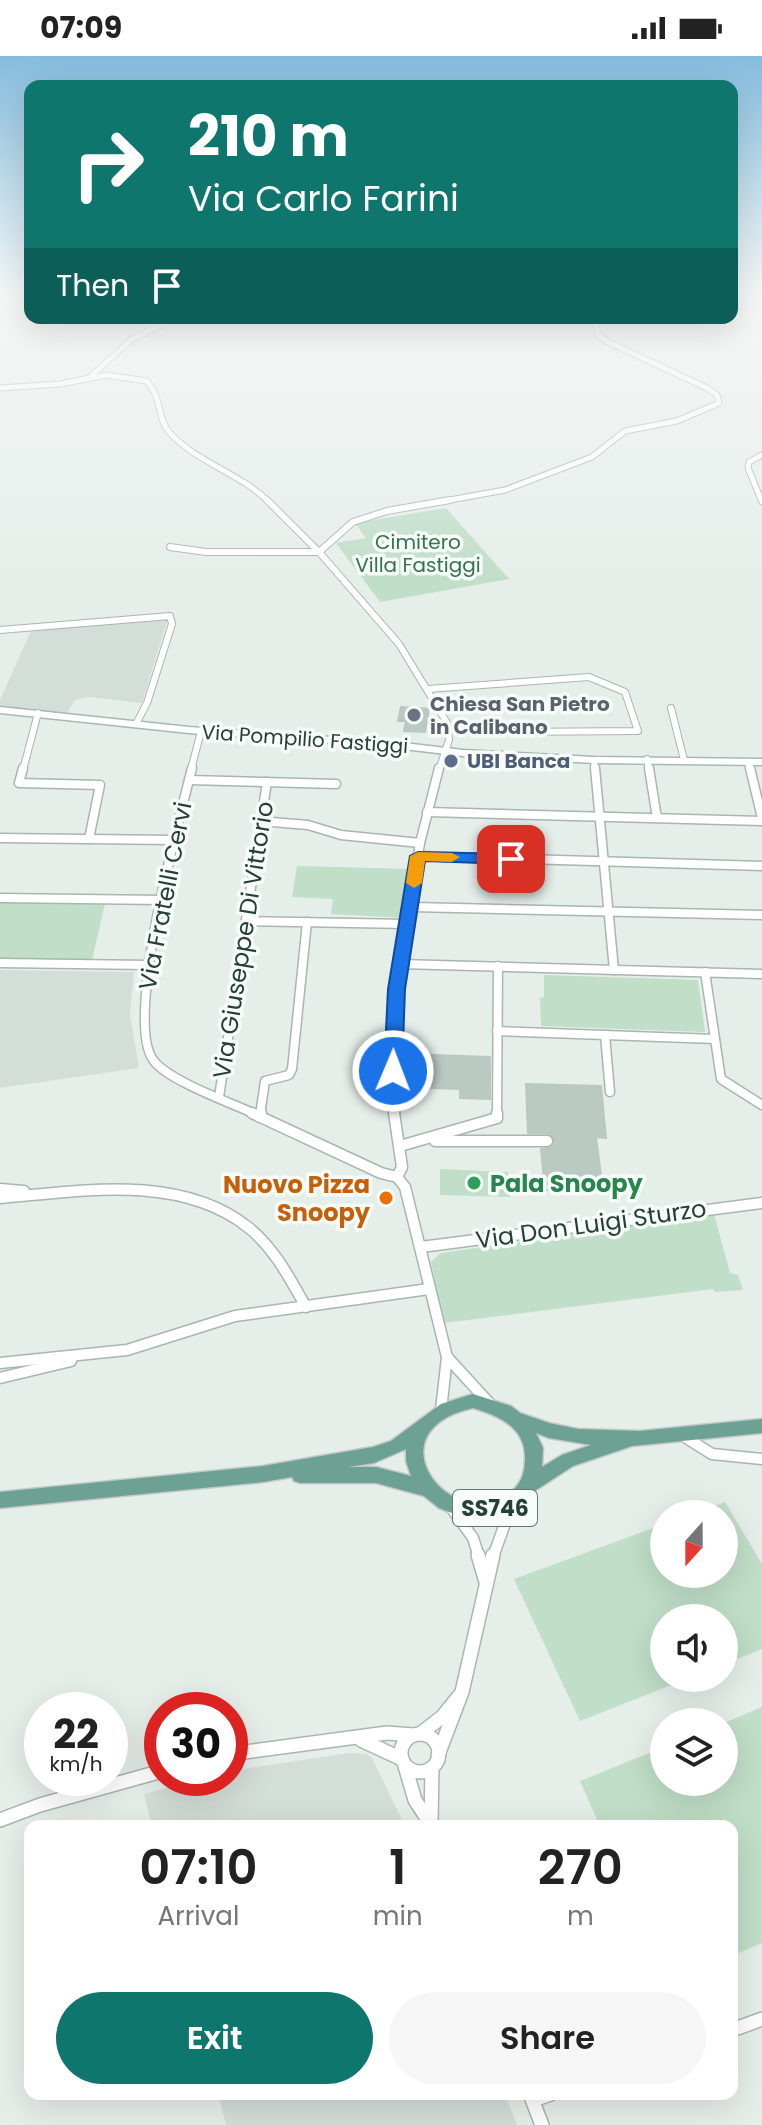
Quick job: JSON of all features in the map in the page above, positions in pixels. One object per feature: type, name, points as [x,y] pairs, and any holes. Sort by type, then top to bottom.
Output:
[{"type":"main road","points":[[441,1410],[473,1401],[490,1404]]},
{"type":"main road","name":"SS746","points":[[490,1404],[540,1429],[631,1439],[762,1426]]},
{"type":"main road","name":"SS746","points":[[0,1500],[263,1474],[374,1455],[397,1446],[441,1410]]},
{"type":"main road","name":"SS746","points":[[517,1418],[530,1432],[536,1450],[536,1468],[529,1486]]},
{"type":"main road","name":"SS746","points":[[422,1427],[415,1442],[414,1458],[419,1475],[429,1489],[447,1503],[481,1511],[513,1501],[529,1486],[568,1460],[631,1439]]},
{"type":"main road","name":"SS746","points":[[263,1474],[376,1475],[429,1489]]},
{"type":"street","points":[[153,389],[158,394],[163,423],[169,432],[203,460],[259,492],[319,552],[399,644],[428,689],[450,733],[420,843],[412,907],[400,964],[393,1071],[394,1111],[402,1167],[397,1177]]},
{"type":"street","points":[[170,547],[206,552],[319,552],[353,522],[387,511],[505,490],[592,457],[625,431],[677,421],[719,403],[717,395],[708,389]]},
{"type":"street","points":[[762,455],[749,462],[748,468],[762,504]]},
{"type":"street","points":[[0,630],[170,616],[172,624],[147,703],[136,724]]},
{"type":"street","points":[[428,689],[589,677],[625,692],[638,731],[510,732]]},
{"type":"street","points":[[671,708],[684,760]]},
{"type":"street","name":"Via Pompilio Fastiggi","points":[[0,710],[201,731],[444,751],[594,760],[762,762]]},
{"type":"street","points":[[38,713],[19,783],[100,785],[89,839]]},
{"type":"street","name":"Via Fratelli Cervi","points":[[201,731],[173,840],[148,965],[143,1011],[148,1053],[154,1062],[174,1076],[219,1097]]},
{"type":"street","points":[[647,759],[657,818]]},
{"type":"street","points":[[594,760],[614,970]]},
{"type":"street","points":[[427,812],[762,820],[748,762]]},
{"type":"street","points":[[189,780],[336,784]]},
{"type":"street","name":"Via Giuseppe Di Vittorio","points":[[219,1097],[267,782]]},
{"type":"street","points":[[260,821],[308,825],[341,835],[420,843]]},
{"type":"street","points":[[0,838],[173,840]]},
{"type":"street","points":[[418,856],[762,866]]},
{"type":"street","points":[[0,898],[163,900]]},
{"type":"street","points":[[412,907],[762,915]]},
{"type":"street","points":[[246,921],[408,924]]},
{"type":"street","points":[[260,1117],[265,1081],[289,1075],[292,1069],[307,922]]},
{"type":"street","points":[[0,963],[148,965]]},
{"type":"street","points":[[400,964],[762,974]]},
{"type":"street","points":[[400,1146],[497,1118],[498,966]]},
{"type":"street","points":[[705,972],[721,1079],[762,1105]]},
{"type":"street","points":[[497,1031],[715,1039]]},
{"type":"street","points":[[605,1035],[610,1092]]},
{"type":"street","points":[[219,1097],[381,1173],[397,1177],[405,1187],[447,1357],[441,1410]]},
{"type":"street","points":[[423,1140],[547,1141]]},
{"type":"street","points":[[0,1189],[67,1193]]},
{"type":"street","points":[[0,1198],[147,1190],[197,1200],[221,1210],[267,1242],[283,1262],[306,1307]]},
{"type":"street","name":"Via Don Luigi Sturzo","points":[[421,1247],[762,1203]]},
{"type":"street","points":[[0,1378],[147,1345],[189,1328],[235,1316],[429,1289]]},
{"type":"street","points":[[0,1363],[106,1353]]},
{"type":"street","points":[[447,1357],[490,1404]]},
{"type":"street","points":[[680,1434],[712,1454],[762,1459]]},
{"type":"street","points":[[358,1738],[419,1773],[435,1761],[453,1727],[475,1651],[497,1535],[513,1501]]},
{"type":"street","points":[[447,1503],[473,1538],[487,1586]]},
{"type":"street","points":[[429,1820],[415,1800],[404,1763],[403,1745],[442,1717],[464,1690]]},
{"type":"street","points":[[248,1752],[387,1733],[417,1735],[433,1741],[432,1820]]},
{"type":"street","points":[[0,1820],[40,1805],[144,1776]]},
{"type":"street","points":[[738,2028],[762,2019]]},
{"type":"street","points":[[532,2100],[542,2125]]},
{"type":"shaded area","points":[[168,618],[142,703],[89,697],[75,700],[67,713],[0,708],[0,700],[31,631]]},
{"type":"shaded area","points":[[0,970],[134,972],[130,1014],[139,1068],[0,1088]]},
{"type":"shaded area","points":[[349,1753],[367,1754],[372,1758],[402,1820],[150,1820],[144,1796],[248,1796],[248,1768]]},
{"type":"shaded area","points":[[220,2100],[507,2100],[517,2125],[226,2125]]},
{"type":"green space","name":"Cimitero Villa Fastiggi","points":[[446,508],[509,579],[380,602],[336,543],[366,538],[355,523]]},
{"type":"green space","points":[[297,866],[411,869],[406,918],[331,914],[333,899],[292,897]]},
{"type":"green space","points":[[0,901],[105,903],[92,960],[0,960]]},
{"type":"green space","points":[[544,975],[698,980],[705,1032],[541,1026],[540,998],[544,997]]},
{"type":"green space","name":"Pala Snoopy","points":[[440,1169],[508,1172],[510,1197],[440,1195]]},
{"type":"green space","points":[[714,1214],[730,1273],[738,1275],[743,1290],[715,1292],[713,1289],[444,1323],[431,1262],[441,1253]]},
{"type":"green space","points":[[738,1524],[762,1564],[762,1649],[738,1658],[738,1604],[650,1604],[650,1692],[654,1692],[580,1721],[514,1579],[650,1529],[650,1588],[738,1588]]},
{"type":"green space","points":[[762,1707],[762,1943],[738,1953],[738,1820],[597,1820],[580,1781],[650,1753],[650,1796],[738,1796],[738,1717]]},
{"type":"building","name":"Chiesa San Pietro in Calibano","points":[[401,707],[429,709],[425,732],[404,731],[406,721],[398,721]]},
{"type":"building","points":[[402,1054],[490,1057],[490,1099],[460,1098],[460,1089],[402,1087]]},
{"type":"building","points":[[526,1084],[601,1086],[606,1138],[596,1137],[603,1191],[545,1190],[541,1149],[552,1147],[555,1140],[548,1133],[528,1133]]},
{"type":"slow traffic","points":[[414,883],[418,856],[452,857]]},
{"type":"place","name":"Chiesa San Pietro in Calibano","points":[[414,715]]},
{"type":"place","name":"UBI Banca","points":[[451,761]]},
{"type":"place","name":"Pala Snoopy","points":[[474,1183]]},
{"type":"place","name":"Nuovo Pizza Snoopy","points":[[386,1198]]},
{"type":"route","points":[[393,1071],[396,989],[412,907],[418,856],[511,859]]}]
